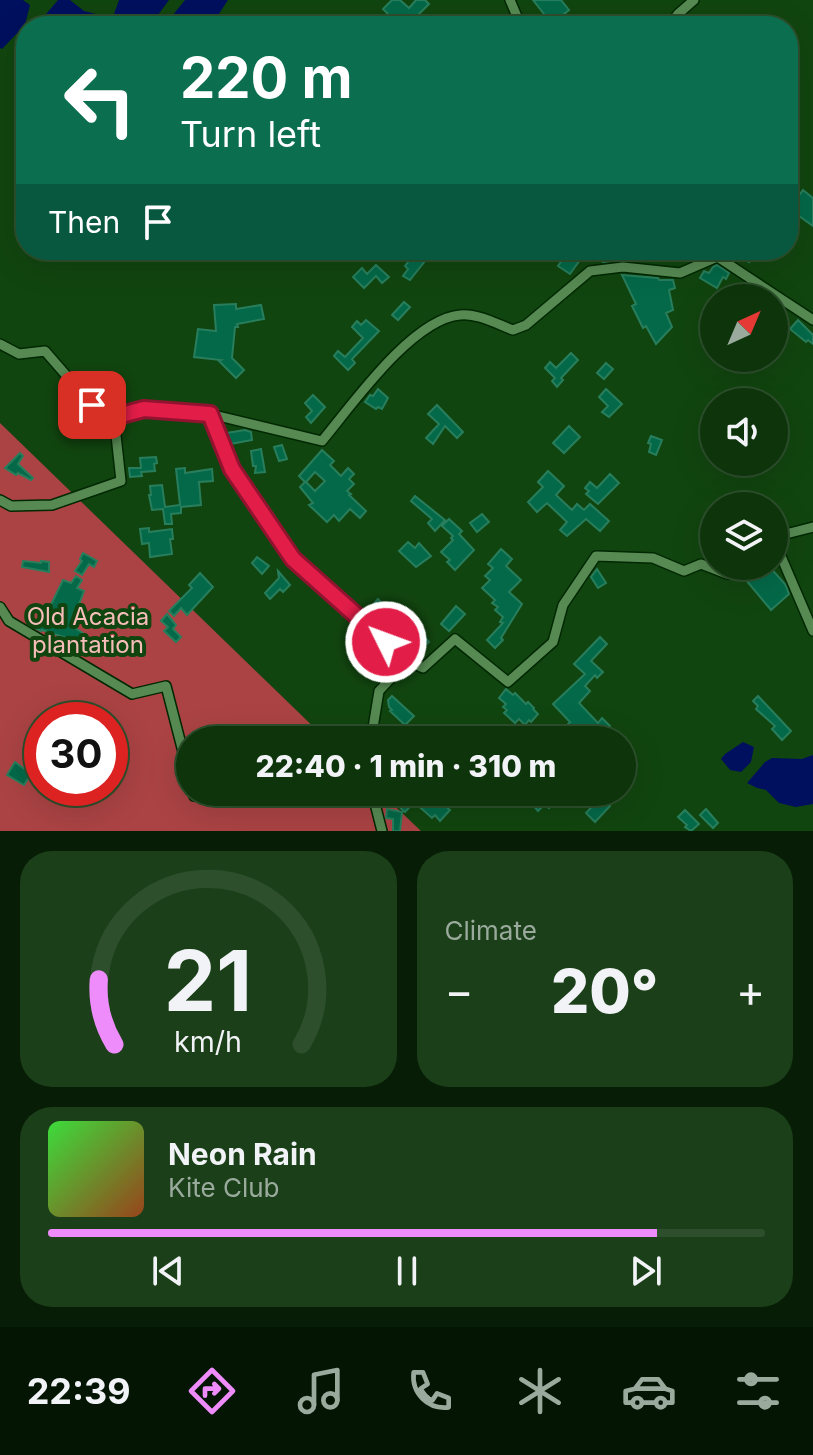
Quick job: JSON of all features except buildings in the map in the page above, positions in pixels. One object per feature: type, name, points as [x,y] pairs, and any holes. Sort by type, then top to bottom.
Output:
[{"type":"street","points":[[676,16],[694,0]]},
{"type":"street","points":[[0,344],[19,354],[45,351],[92,405],[114,417],[144,409],[210,414],[322,441],[398,351],[443,318],[463,314],[513,330],[526,325],[590,271],[623,267],[680,273],[710,260]]},
{"type":"street","points":[[722,260],[813,320]]},
{"type":"street","points":[[210,414],[232,469],[293,559],[407,661],[423,668],[455,639],[508,682],[553,642],[563,605],[596,556],[653,558],[684,571],[700,564]]},
{"type":"street","points":[[0,500],[11,506],[52,505],[121,481],[114,417]]},
{"type":"street","points":[[788,534],[813,527]]},
{"type":"street","points":[[788,571],[813,631]]},
{"type":"street","points":[[0,607],[4,624],[132,694],[166,686],[176,726]]},
{"type":"street","points":[[373,726],[379,691],[407,661]]},
{"type":"street","points":[[376,806],[382,831]]},
{"type":"green space","name":"Old Acacia plantation","points":[[0,423],[313,726],[176,726],[176,806],[395,806],[421,831],[0,831]]},
{"type":"shaded area","points":[[0,0],[23,0],[30,5],[27,16],[16,16],[16,34],[0,48]]},
{"type":"shaded area","points":[[58,0],[70,0],[84,11],[104,16],[44,16]]},
{"type":"shaded area","points":[[119,0],[169,0],[157,16],[114,14]]},
{"type":"shaded area","points":[[185,0],[228,0],[218,16],[172,16]]},
{"type":"shaded area","points":[[743,742],[754,747],[751,762],[741,772],[730,770],[721,759]]},
{"type":"shaded area","points":[[813,755],[813,804],[796,807],[779,803],[766,790],[747,783],[772,758],[802,759]]},
{"type":"route","points":[[92,405],[114,417],[144,409],[210,414],[232,469],[293,559],[386,642]]}]
